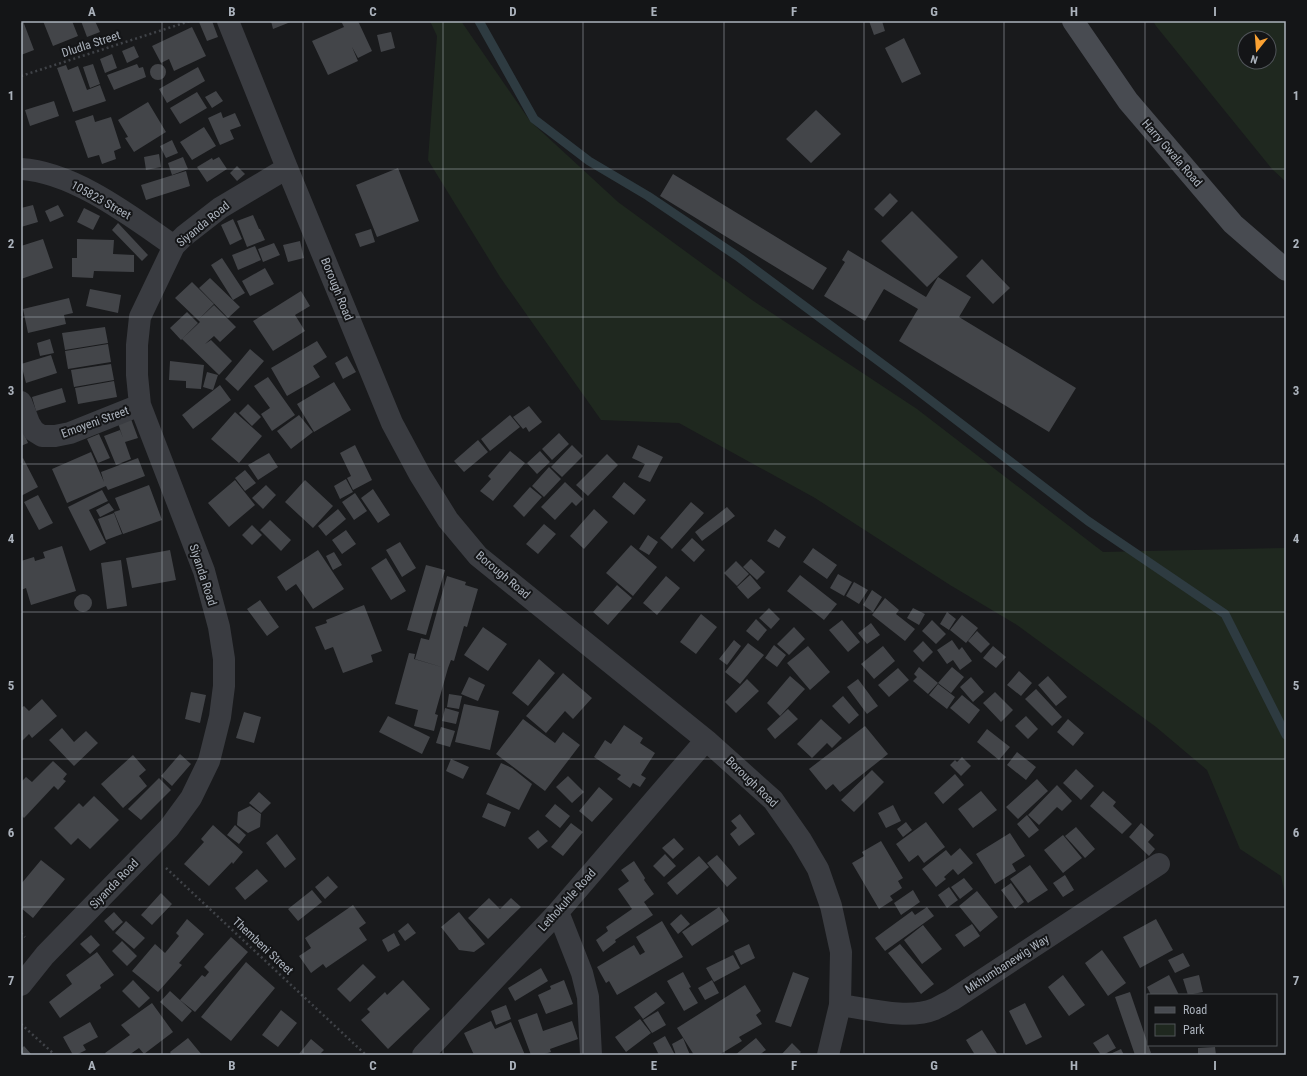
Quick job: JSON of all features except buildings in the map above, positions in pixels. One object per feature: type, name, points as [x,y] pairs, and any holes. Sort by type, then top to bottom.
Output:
[{"type":"main road","name":"Harry Gwala Road","points":[[1073,21],[1128,101],[1233,224],[1286,270]]},
{"type":"street","name":"Borough Road","points":[[228,21],[392,423],[420,475],[448,520],[478,556],[706,740],[773,800],[801,840],[818,869],[831,906],[841,952],[840,1005],[828,1055]]},
{"type":"street","name":"Siyanda Road","points":[[21,985],[45,955],[169,828],[191,798],[209,761],[220,717],[224,686],[224,659],[219,626],[204,571],[140,405],[137,375],[137,345],[140,317],[174,246],[184,236],[220,208],[287,168]]},
{"type":"street","name":"105823 Street","points":[[21,170],[49,174],[94,194],[114,205],[174,246]]},
{"type":"street","name":"Emoyeni Street","points":[[21,402],[29,423],[34,431],[42,436],[55,436],[70,432],[140,405]]},
{"type":"street","name":"Lethokuhle Road","points":[[423,1055],[558,912],[706,740]]},
{"type":"street","name":"Mkhumbanewig Way","points":[[840,1005],[900,1014],[917,1013],[934,1009],[952,1000],[1159,864]]},
{"type":"street","points":[[558,912],[582,973],[588,997],[591,1055]]},
{"type":"path","name":"Dludla Street","points":[[21,76],[190,21]]},
{"type":"path","name":"Thembeni Street","points":[[147,850],[366,1055]]},
{"type":"path","points":[[21,1024],[56,1055]]},
{"type":"green space","points":[[430,21],[461,21],[530,121],[618,202],[752,300],[917,409],[1103,552],[1286,548],[1286,900],[1281,876],[1240,849],[1207,770],[1156,727],[1017,625],[950,585],[815,498],[679,423],[601,420],[500,277],[428,160],[437,36]]},
{"type":"green space","points":[[1153,21],[1286,21],[1286,182],[1272,169]]},
{"type":"waterway","points":[[479,21],[534,119],[589,161],[648,196],[737,256],[904,380],[1088,521],[1225,614],[1286,735]]}]
